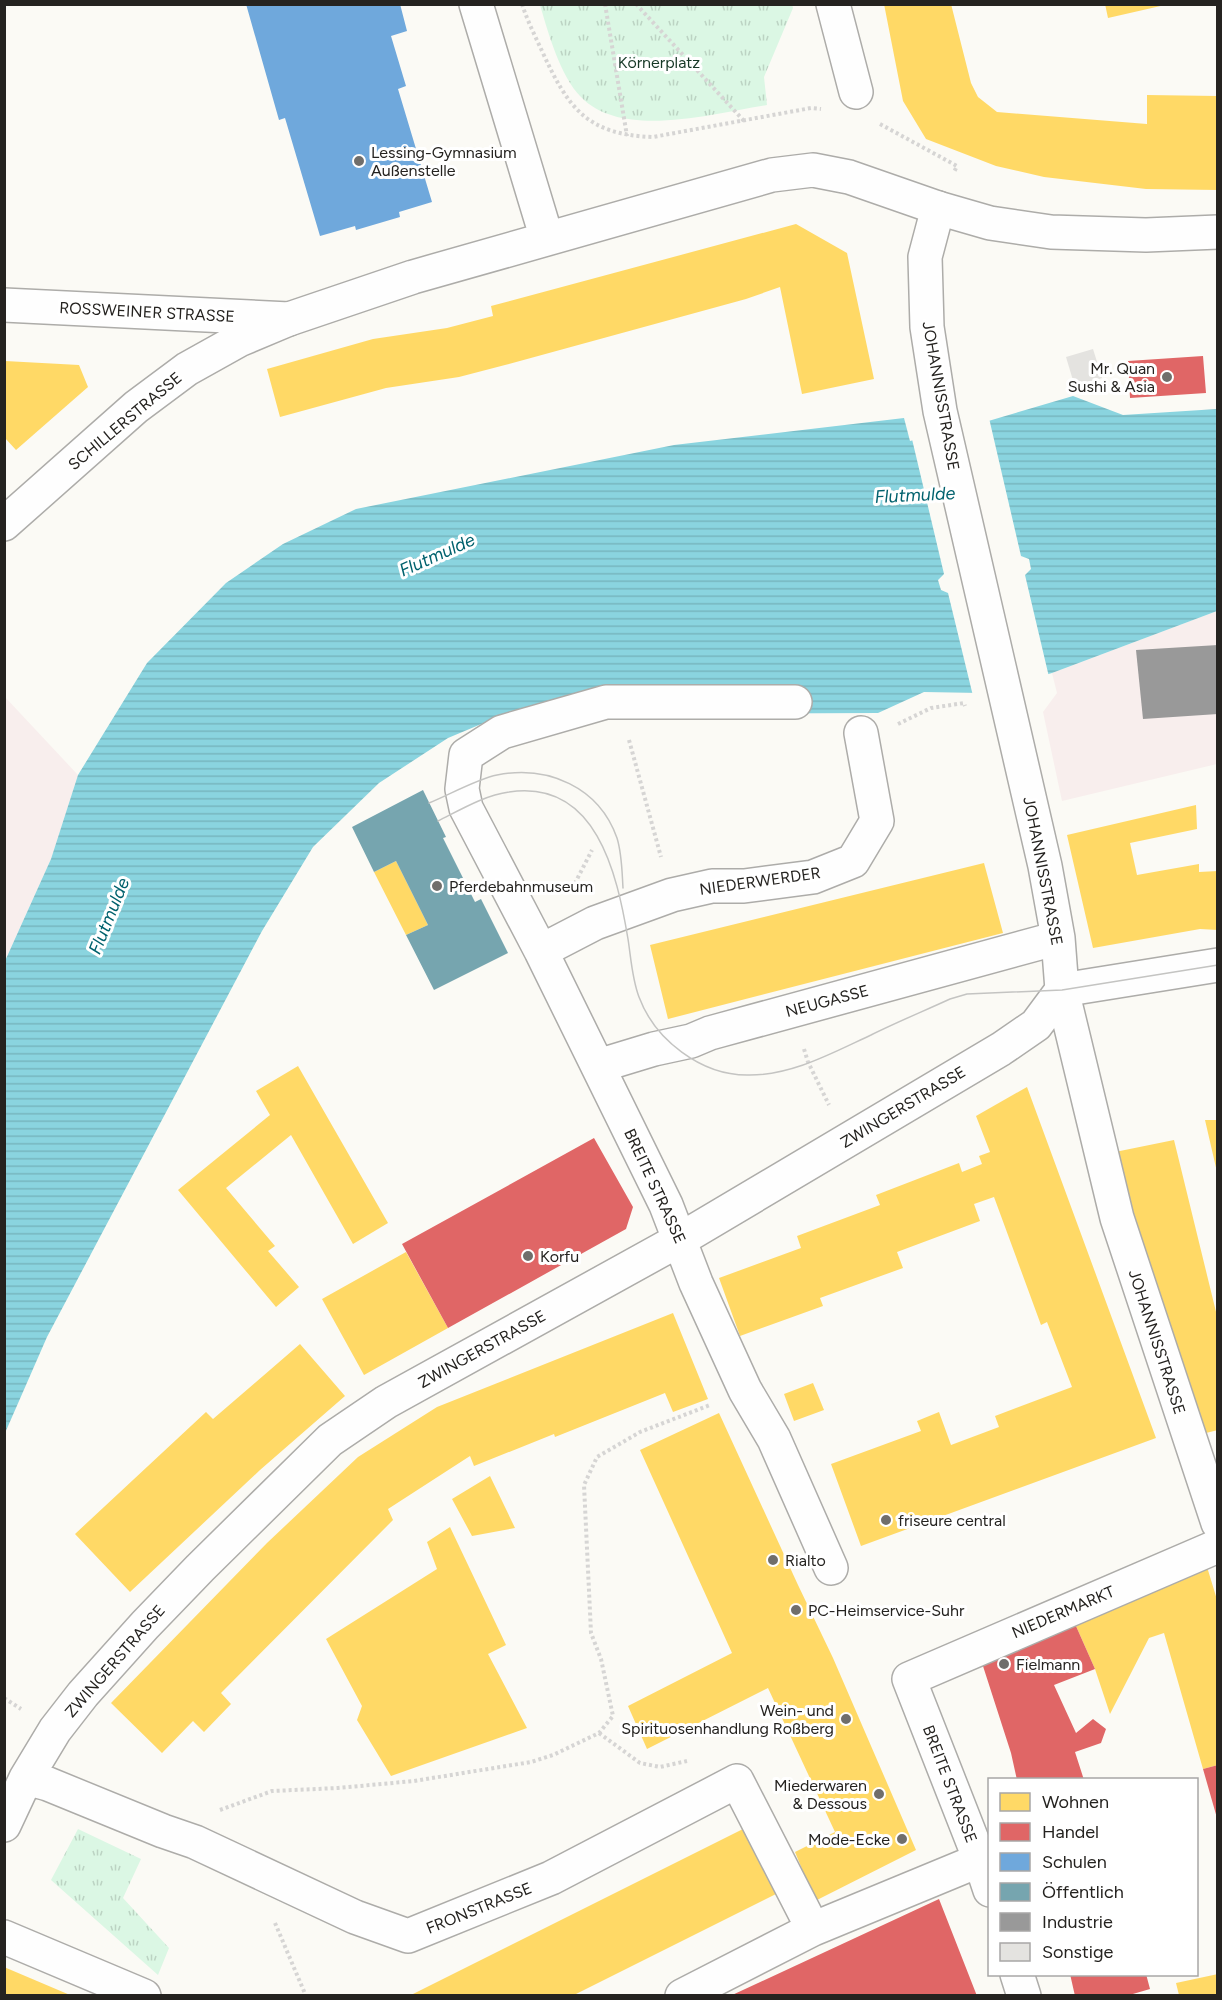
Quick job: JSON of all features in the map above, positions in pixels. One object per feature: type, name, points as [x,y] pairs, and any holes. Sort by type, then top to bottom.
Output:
[{"type":"street","points":[[477,4],[547,239]]},
{"type":"street","points":[[833,4],[858,103]]},
{"type":"street","points":[[289,319],[413,278],[772,175],[813,170],[849,177],[938,208],[990,222],[1051,232],[1146,235],[1218,232]]},
{"type":"street","name":"JOHANNISSTRASSE","points":[[938,208],[925,257],[927,327],[940,411],[1045,866],[1058,938],[1062,990],[1117,1218],[1218,1523]]},
{"type":"street","name":"ROSSWEINER STRASSE","points":[[4,305],[289,319]]},
{"type":"street","name":"SCHILLERSTRASSE","points":[[4,524],[136,407],[187,369],[239,340],[289,319]]},
{"type":"street","name":"BREITE STRASSE","points":[[795,702],[606,702],[502,732],[466,755],[462,789],[466,808],[541,951],[666,1205],[696,1282],[745,1390],[774,1439],[831,1568]]},
{"type":"street","name":"NIEDERWERDER","points":[[541,951],[595,922],[672,895],[712,886],[744,886],[813,877],[853,861],[877,821],[861,733]]},
{"type":"street","name":"NEUGASSE","points":[[598,1066],[654,1048],[691,1041],[710,1033],[1058,938]]},
{"type":"street","points":[[1062,990],[1218,965]]},
{"type":"street","name":"ZWINGERSTRASSE","points":[[4,1825],[26,1778],[55,1730],[83,1694],[200,1568],[330,1440],[386,1402],[681,1239],[1001,1049],[1036,1025],[1062,990]]},
{"type":"street","name":"NIEDERMARKT","points":[[909,1679],[1218,1546]]},
{"type":"street","name":"BREITE STRASSE","points":[[909,1679],[988,1884]]},
{"type":"street","name":"FRONSTRASSE","points":[[26,1778],[48,1784],[162,1831],[195,1842],[356,1917],[408,1936],[551,1878],[737,1780]]},
{"type":"street","points":[[737,1780],[813,1929]]},
{"type":"street","points":[[682,1995],[813,1929],[980,1860]]},
{"type":"street","points":[[4,1937],[144,1995]]},
{"type":"street","points":[[1018,1976],[1024,1995]]},
{"type":"path","points":[[522,4],[554,79],[584,117],[604,130],[627,136],[653,137],[811,108],[858,103],[957,166],[938,208]]},
{"type":"path","points":[[605,4],[627,136]]},
{"type":"path","points":[[636,4],[744,121]]},
{"type":"path","points":[[861,733],[883,732],[931,708],[964,703],[966,711]]},
{"type":"path","points":[[629,740],[672,895]]},
{"type":"path","points":[[792,1011],[808,1062],[847,1141]]},
{"type":"path","points":[[162,1831],[272,1791],[414,1781],[531,1762],[553,1755],[599,1733],[613,1716],[601,1659],[591,1634],[584,1485],[597,1456],[640,1432],[745,1390]]},
{"type":"path","points":[[599,1733],[640,1762],[660,1767],[696,1759],[737,1780]]},
{"type":"path","points":[[252,1870],[306,1995]]},
{"type":"shaded area","points":[[1217,611],[1217,764],[1062,801],[1043,712],[1057,693],[1052,673]]},
{"type":"shaded area","points":[[5,697],[78,775],[51,859],[5,961]]},
{"type":"green space","name":"Körnerplatz","points":[[792,4],[793,8],[764,77],[767,105],[696,117],[644,121],[620,118],[599,110],[581,97],[561,66],[540,5]]},
{"type":"green space","points":[[78,1829],[141,1859],[123,1898],[169,1948],[158,1975],[51,1880]]},
{"type":"water","name":"Flutmulde","points":[[1073,396],[1123,415],[1217,409],[1217,611],[1052,673],[983,693],[924,692],[878,713],[664,714],[611,719],[602,691],[510,712],[448,738],[379,783],[313,847],[262,931],[47,1337],[5,1433],[5,961],[51,859],[78,775],[147,663],[226,583],[283,544],[356,509],[674,445],[904,418],[910,441]]},
{"type":"pier","points":[[907,418],[912,437],[989,418],[1021,556],[1029,559],[1031,569],[1025,575],[1049,677],[984,696],[973,696],[948,593],[941,590],[938,580],[944,574]]},
{"type":"building: Wohnen","points":[[884,4],[951,4],[971,83],[978,97],[997,112],[1147,124],[1147,95],[1218,96],[1218,190],[1146,189],[1044,177],[996,166],[926,139],[903,101]]},
{"type":"building: Wohnen","points":[[1105,4],[1165,4],[1165,5],[1108,18]]},
{"type":"building: Wohnen","points":[[796,224],[847,253],[874,379],[802,394],[780,287],[746,299],[459,377],[386,388],[280,417],[267,369],[373,339],[447,328],[493,316],[491,306]]},
{"type":"building: Wohnen","points":[[5,361],[79,365],[88,387],[16,450],[5,438]]},
{"type":"building: Wohnen","points":[[1196,805],[1197,829],[1130,843],[1137,875],[1199,864],[1199,872],[1218,871],[1218,930],[1200,929],[1093,948],[1067,835]]},
{"type":"building: Wohnen","points":[[396,861],[428,925],[406,935],[374,872]]},
{"type":"building: Wohnen","points":[[984,863],[1003,933],[668,1019],[650,945]]},
{"type":"building: Wohnen","points":[[298,1066],[388,1223],[353,1244],[291,1135],[226,1188],[275,1246],[268,1251],[299,1287],[276,1307],[178,1190],[270,1115],[256,1091]]},
{"type":"building: Wohnen","points":[[1027,1087],[1156,1438],[861,1546],[831,1464],[921,1431],[917,1421],[939,1412],[951,1445],[999,1427],[995,1416],[1072,1387],[1047,1322],[1041,1325],[994,1197],[974,1204],[980,1221],[897,1252],[903,1268],[820,1298],[823,1306],[740,1336],[719,1278],[801,1248],[797,1236],[880,1205],[876,1195],[959,1163],[962,1172],[982,1164],[979,1156],[990,1152],[976,1116]]},
{"type":"building: Wohnen","points":[[1205,1120],[1218,1120],[1218,1172],[1217,1172]]},
{"type":"building: Wohnen","points":[[1174,1140],[1218,1320],[1218,1430],[1202,1434],[1115,1152]]},
{"type":"building: Wohnen","points":[[406,1252],[448,1328],[364,1375],[322,1299]]},
{"type":"building: Wohnen","points":[[673,1313],[708,1399],[673,1412],[665,1393],[555,1437],[554,1434],[474,1466],[470,1456],[388,1509],[393,1520],[221,1693],[231,1704],[204,1732],[193,1721],[162,1753],[111,1703],[267,1543],[358,1457],[437,1407]]},
{"type":"building: Wohnen","points":[[300,1344],[345,1396],[260,1470],[130,1592],[75,1534],[206,1412],[213,1419]]},
{"type":"building: Wohnen","points":[[813,1383],[824,1410],[794,1421],[784,1394]]},
{"type":"building: Wohnen","points":[[719,1413],[833,1658],[916,1850],[815,1901],[795,1852],[835,1832],[768,1688],[647,1749],[628,1706],[732,1653],[640,1450]]},
{"type":"building: Wohnen","points":[[490,1476],[515,1528],[472,1536],[452,1499]]},
{"type":"building: Wohnen","points":[[450,1527],[506,1645],[488,1654],[527,1728],[391,1776],[357,1720],[362,1706],[326,1639],[437,1569],[427,1542]]},
{"type":"building: Wohnen","points":[[1204,1557],[1218,1603],[1218,1765],[1203,1769],[1164,1633],[1149,1638],[1110,1714],[1095,1669],[1072,1617]]},
{"type":"building: Wohnen","points":[[753,1824],[786,1889],[574,1995],[411,1995]]},
{"type":"building: Wohnen","points":[[4,1967],[70,1995],[4,1995]]},
{"type":"building: Wohnen","points":[[1218,1974],[1218,1995],[1179,1995],[1176,1983]]},
{"type":"building: Handel","name":"Mr. Quan Sushi & Asia","points":[[1203,356],[1206,393],[1130,398],[1128,361]]},
{"type":"building: Handel","points":[[594,1138],[633,1207],[626,1229],[448,1328],[402,1244]]},
{"type":"building: Handel","points":[[1072,1617],[1095,1669],[1054,1685],[1076,1733],[1093,1719],[1106,1729],[1101,1743],[1075,1752],[1083,1778],[1017,1778],[1011,1753],[982,1663]]},
{"type":"building: Handel","points":[[1218,1765],[1218,1818],[1217,1818],[1203,1769]]},
{"type":"building: Handel","points":[[939,1899],[977,1996],[730,1996]]},
{"type":"building: Handel","points":[[1070,1976],[1147,1976],[1150,1989],[1126,1996],[1075,1996]]},
{"type":"building: Schulen","name":"Lessing-Gymnasium Außenstelle","points":[[246,4],[400,4],[407,31],[391,36],[406,86],[398,89],[432,202],[399,212],[400,217],[356,230],[355,226],[320,236],[285,118],[279,120]]},
{"type":"building: Öffentlich","name":"Pferdebahnmuseum","points":[[423,790],[446,837],[443,838],[475,902],[481,899],[508,953],[434,990],[406,935],[428,925],[396,861],[374,872],[352,827]]},
{"type":"building: Industrie","points":[[1218,645],[1218,714],[1143,719],[1136,650]]},
{"type":"building: Sonstige","points":[[1093,349],[1102,378],[1075,387],[1066,357]]},
{"type":"tram line","points":[[429,803],[497,775],[535,773],[569,784],[585,793],[609,820],[619,844],[623,888]]},
{"type":"tram line","points":[[438,821],[482,800],[509,792],[539,792],[563,800],[582,815],[597,836],[617,886],[635,983],[646,1013],[668,1041],[682,1052],[697,1062],[730,1073],[763,1074],[795,1068],[950,999],[967,994],[1062,990],[1218,965]]},
{"type":"place","name":"Lessing-Gymnasium Außenstelle","points":[[359,161]]},
{"type":"place","name":"Mr. Quan Sushi & Asia","points":[[1167,377]]},
{"type":"place","name":"Pferdebahnmuseum","points":[[437,886]]},
{"type":"place","name":"Korfu","points":[[528,1256]]},
{"type":"place","name":"friseure central","points":[[886,1520]]},
{"type":"place","name":"Rialto","points":[[773,1560]]},
{"type":"place","name":"PC-Heimservice-Suhr","points":[[796,1610]]},
{"type":"place","name":"Fielmann","points":[[1004,1664]]},
{"type":"place","name":"Wein- und Spirituosenhandlung Roßberg","points":[[846,1719]]},
{"type":"place","name":"Miederwaren & Dessous","points":[[879,1794]]},
{"type":"place","name":"Mode-Ecke","points":[[902,1839]]}]
